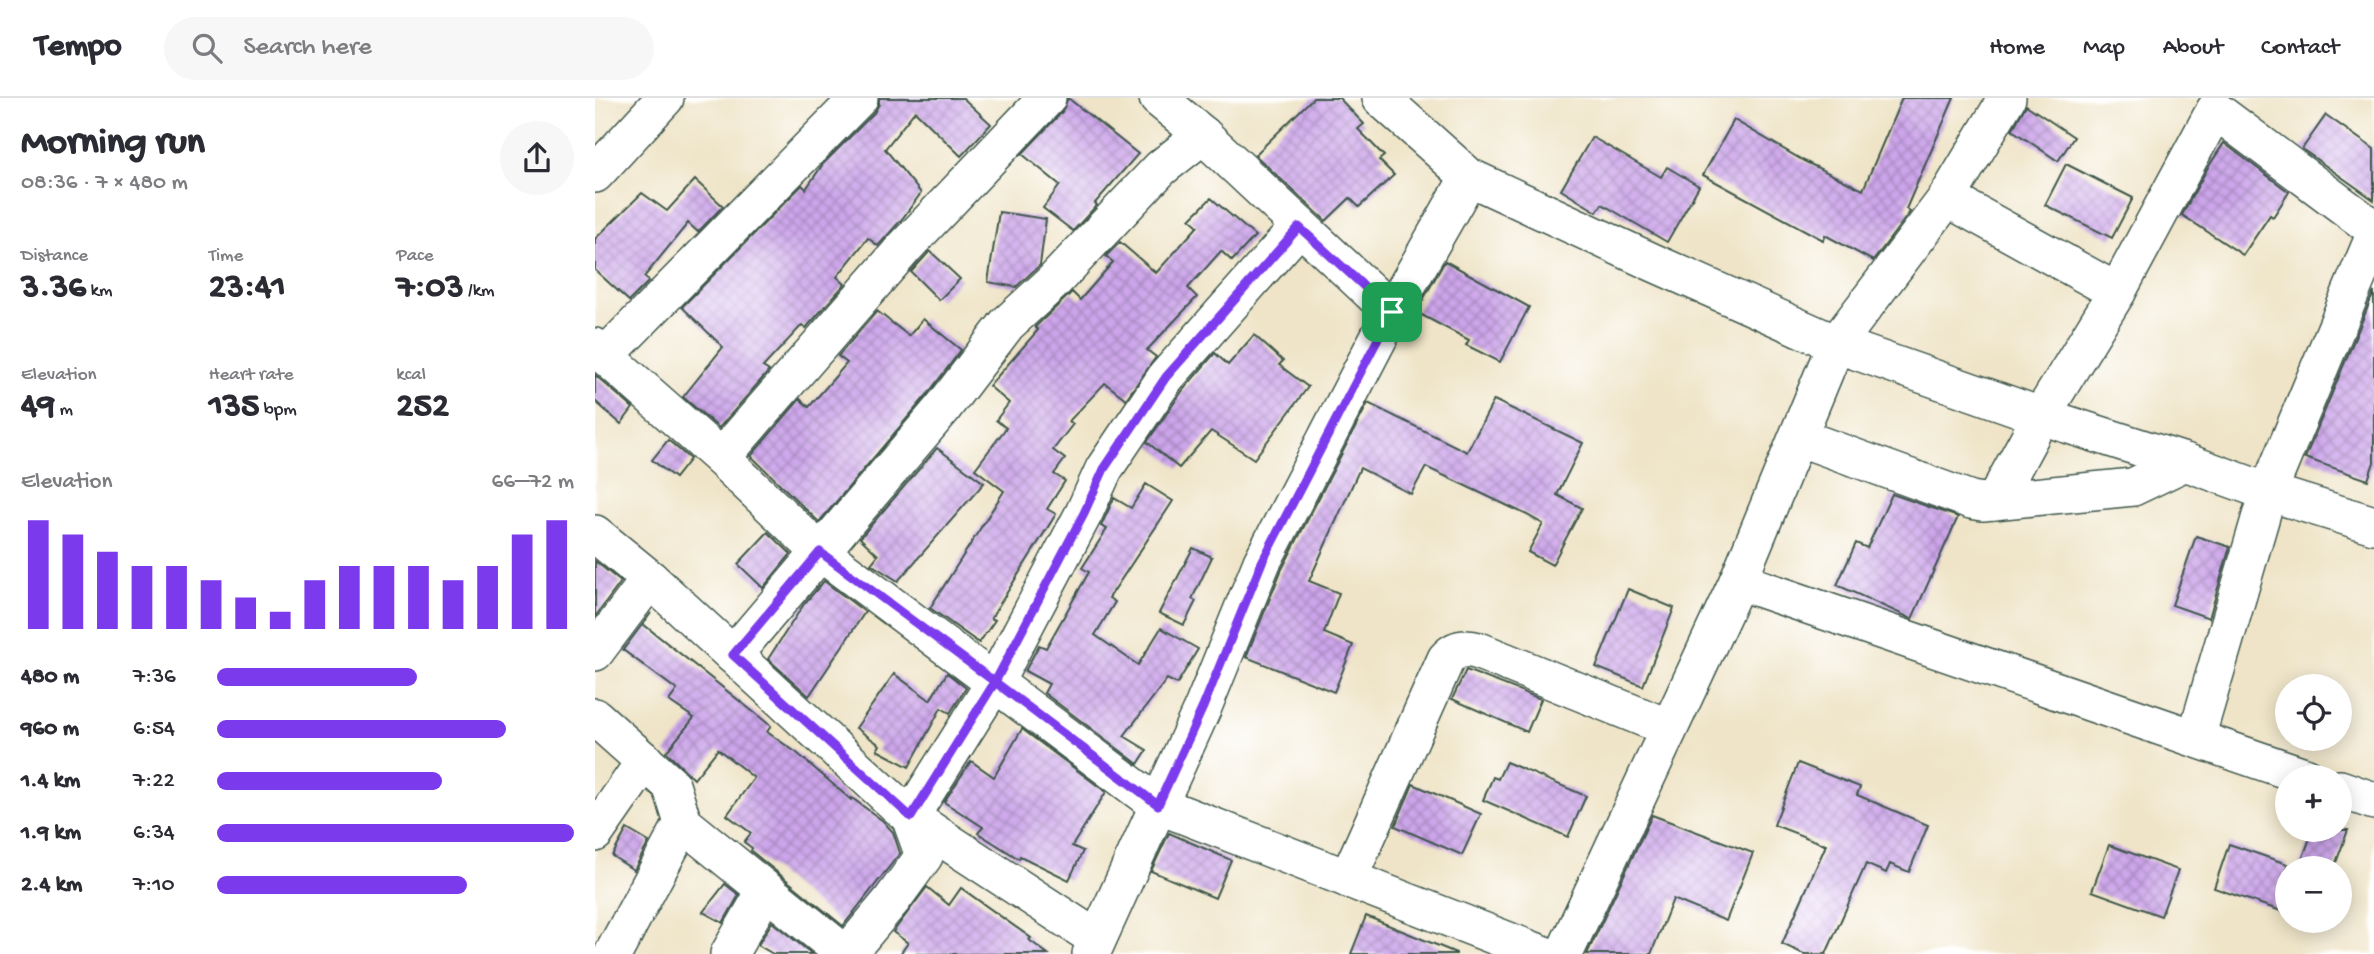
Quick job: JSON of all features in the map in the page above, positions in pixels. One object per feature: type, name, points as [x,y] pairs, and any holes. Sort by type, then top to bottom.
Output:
[{"type":"street","points":[[595,174],[665,98]]},
{"type":"street","points":[[859,98],[600,351],[721,458],[820,552],[1158,805],[1542,954]]},
{"type":"street","points":[[721,458],[905,247],[1047,98]]},
{"type":"street","points":[[1159,98],[1203,135],[1392,312]]},
{"type":"street","points":[[1381,98],[1469,177],[1836,344],[2042,416],[2374,525]]},
{"type":"street","points":[[1564,954],[1738,581],[1836,344],[1947,198],[2007,98]]},
{"type":"street","points":[[1995,501],[2042,416],[2117,292],[2212,102],[2374,229]]},
{"type":"street","points":[[733,655],[942,410],[1007,324],[1052,283],[1161,168],[1203,135]]},
{"type":"street","points":[[595,534],[650,579],[911,817],[1094,947],[1203,707],[1262,562],[1392,312],[1469,177]]},
{"type":"street","points":[[1947,198],[2117,292]]},
{"type":"street","points":[[911,817],[995,682],[1084,513],[1104,469],[1166,377],[1299,227]]},
{"type":"street","points":[[2196,738],[2268,492],[2374,237]]},
{"type":"street","points":[[1798,437],[1971,500],[1995,501],[2133,487],[2185,462]]},
{"type":"street","points":[[595,652],[650,579]]},
{"type":"street","points":[[1738,581],[2275,766]]},
{"type":"street","points":[[1348,879],[1446,659],[1456,650],[1463,648],[1479,651],[1669,728]]},
{"type":"street","points":[[595,717],[671,785],[683,822],[846,954],[924,856],[911,817]]},
{"type":"street","points":[[595,833],[645,761]]},
{"type":"street","points":[[2352,793],[2374,801]]},
{"type":"street","points":[[613,954],[683,822]]},
{"type":"street","points":[[729,954],[765,890]]},
{"type":"building","points":[[879,98],[963,98],[991,124],[961,156],[915,111],[885,149],[921,193],[878,246],[868,238],[837,277],[845,284],[806,328],[802,325],[763,367],[769,371],[719,428],[683,397],[723,347],[682,307],[802,185],[806,189],[823,164],[874,113]]},
{"type":"building","points":[[1068,98],[1138,154],[1073,231],[1043,208],[1060,185],[1022,154],[1062,112]]},
{"type":"building","points":[[1313,98],[1339,98],[1364,124],[1358,129],[1384,156],[1379,160],[1394,175],[1359,207],[1350,198],[1326,221],[1255,155]]},
{"type":"building","points":[[1902,98],[1954,98],[1906,209],[1910,212],[1873,261],[1825,235],[1823,240],[1703,175],[1734,120],[1804,161],[1863,190]]},
{"type":"building","points":[[2026,105],[2074,137],[2058,161],[2012,130]]},
{"type":"building","points":[[2326,115],[2374,149],[2374,200],[2302,149]]},
{"type":"building","points":[[1592,137],[1661,177],[1667,167],[1699,186],[1667,242],[1602,204],[1597,212],[1561,190]]},
{"type":"building","points":[[2224,143],[2289,192],[2243,255],[2182,215]]},
{"type":"building","points":[[2066,164],[2133,198],[2112,238],[2045,205]]},
{"type":"building","points":[[695,180],[723,206],[698,232],[688,223],[644,277],[649,281],[629,301],[595,270],[595,239],[642,193],[667,211]]},
{"type":"building","points":[[1211,198],[1255,236],[1232,261],[1221,251],[1188,288],[1197,297],[1147,350],[1156,357],[1126,399],[1105,383],[1069,421],[1073,424],[1053,450],[1065,459],[1054,474],[1065,481],[1047,509],[1056,514],[991,618],[995,620],[979,643],[930,608],[1004,491],[975,469],[1006,428],[996,420],[1009,403],[989,386],[1038,330],[1035,327],[1072,292],[1080,300],[1113,262],[1106,256],[1120,242],[1156,273],[1198,226],[1190,219]]},
{"type":"building","points":[[999,212],[1046,219],[1040,265],[1016,287],[988,282]]},
{"type":"building","points":[[930,251],[960,279],[939,300],[911,272]]},
{"type":"building","points":[[1445,261],[1529,307],[1500,362],[1466,345],[1469,340],[1416,312]]},
{"type":"building","points":[[2374,292],[2374,462],[2368,480],[2305,458]]},
{"type":"building","points":[[877,311],[909,336],[923,319],[961,350],[926,396],[819,522],[751,456],[800,399],[809,407],[847,363],[838,356]]},
{"type":"building","points":[[1254,335],[1283,361],[1279,365],[1308,387],[1254,459],[1211,431],[1179,468],[1147,442],[1183,390],[1215,353],[1228,365]]},
{"type":"building","points":[[595,375],[633,408],[621,424],[595,401]]},
{"type":"building","points":[[1494,400],[1583,443],[1557,495],[1582,508],[1552,565],[1528,552],[1543,524],[1525,514],[1426,467],[1411,494],[1360,468],[1309,581],[1339,593],[1324,633],[1353,645],[1334,692],[1246,657],[1281,571],[1368,403],[1467,452]]},
{"type":"building","points":[[668,440],[690,459],[675,478],[652,460]]},
{"type":"building","points":[[937,448],[984,483],[898,581],[871,564],[878,555],[860,538]]},
{"type":"building","points":[[1146,484],[1173,501],[1109,598],[1115,602],[1095,635],[1138,665],[1161,628],[1198,649],[1177,684],[1167,679],[1124,736],[1147,750],[1138,764],[1044,693],[1049,684],[1025,671],[1039,645],[1046,648],[1089,572],[1082,568],[1107,529],[1101,526],[1114,498],[1131,508]]},
{"type":"building","points":[[1892,494],[1958,517],[1912,619],[1837,585],[1856,543],[1867,548]]},
{"type":"building","points":[[768,532],[791,554],[763,588],[738,564]]},
{"type":"building","points":[[2196,536],[2230,547],[2209,618],[2172,605]]},
{"type":"building","points":[[1193,548],[1212,557],[1192,599],[1196,601],[1184,625],[1159,613]]},
{"type":"building","points":[[595,561],[621,582],[595,617]]},
{"type":"building","points":[[824,581],[865,612],[809,696],[768,659],[804,604]]},
{"type":"building","points":[[1628,589],[1674,608],[1643,686],[1596,667]]},
{"type":"building","points":[[651,613],[643,624],[771,726],[767,732],[797,753],[851,800],[852,798],[883,821],[893,832],[900,853],[843,926],[751,851],[752,848],[744,842],[751,833],[727,815],[754,778],[718,749],[694,779],[666,752],[694,718],[669,701],[677,690],[623,650]]},
{"type":"building","points":[[1466,670],[1541,699],[1527,732],[1452,699]]},
{"type":"building","points":[[947,673],[966,688],[950,713],[941,708],[909,767],[877,750],[880,745],[856,728],[894,674],[930,700]]},
{"type":"building","points":[[1022,729],[1106,792],[1072,846],[1083,851],[1069,880],[1020,856],[1019,859],[978,833],[983,827],[944,802],[971,761],[994,777]]},
{"type":"building","points":[[1506,762],[1586,796],[1568,837],[1483,800],[1493,777],[1498,779]]},
{"type":"building","points":[[1798,763],[1860,787],[1857,795],[1928,825],[1909,872],[1890,864],[1886,873],[1866,864],[1826,954],[1804,954],[1782,944],[1826,845],[1774,825]]},
{"type":"building","points":[[1413,784],[1481,814],[1462,855],[1395,826]]},
{"type":"building","points":[[1652,815],[1753,853],[1726,921],[1673,899],[1651,954],[1587,954]]},
{"type":"building","points":[[627,829],[649,842],[634,870],[612,856]]},
{"type":"building","points":[[1169,833],[1231,860],[1215,898],[1151,871]]},
{"type":"building","points":[[2309,842],[2344,842],[2338,856],[2303,856]]},
{"type":"building","points":[[2229,844],[2275,860],[2275,909],[2214,888]]},
{"type":"building","points":[[2109,845],[2178,870],[2161,916],[2092,891]]},
{"type":"building","points":[[725,884],[739,895],[723,923],[703,912]]},
{"type":"building","points":[[927,887],[949,905],[961,888],[1031,938],[1029,940],[1048,954],[900,954],[908,943],[893,932]]},
{"type":"building","points":[[1366,916],[1456,953],[1456,954],[1351,954]]},
{"type":"building","points":[[772,922],[812,954],[773,954],[758,945]]},
{"type":"route","points":[[1392,312],[1262,562],[1203,707],[1158,805],[995,682],[911,817],[733,655],[820,552],[995,682],[1084,513],[1104,469],[1166,377],[1299,227],[1392,312]]}]
